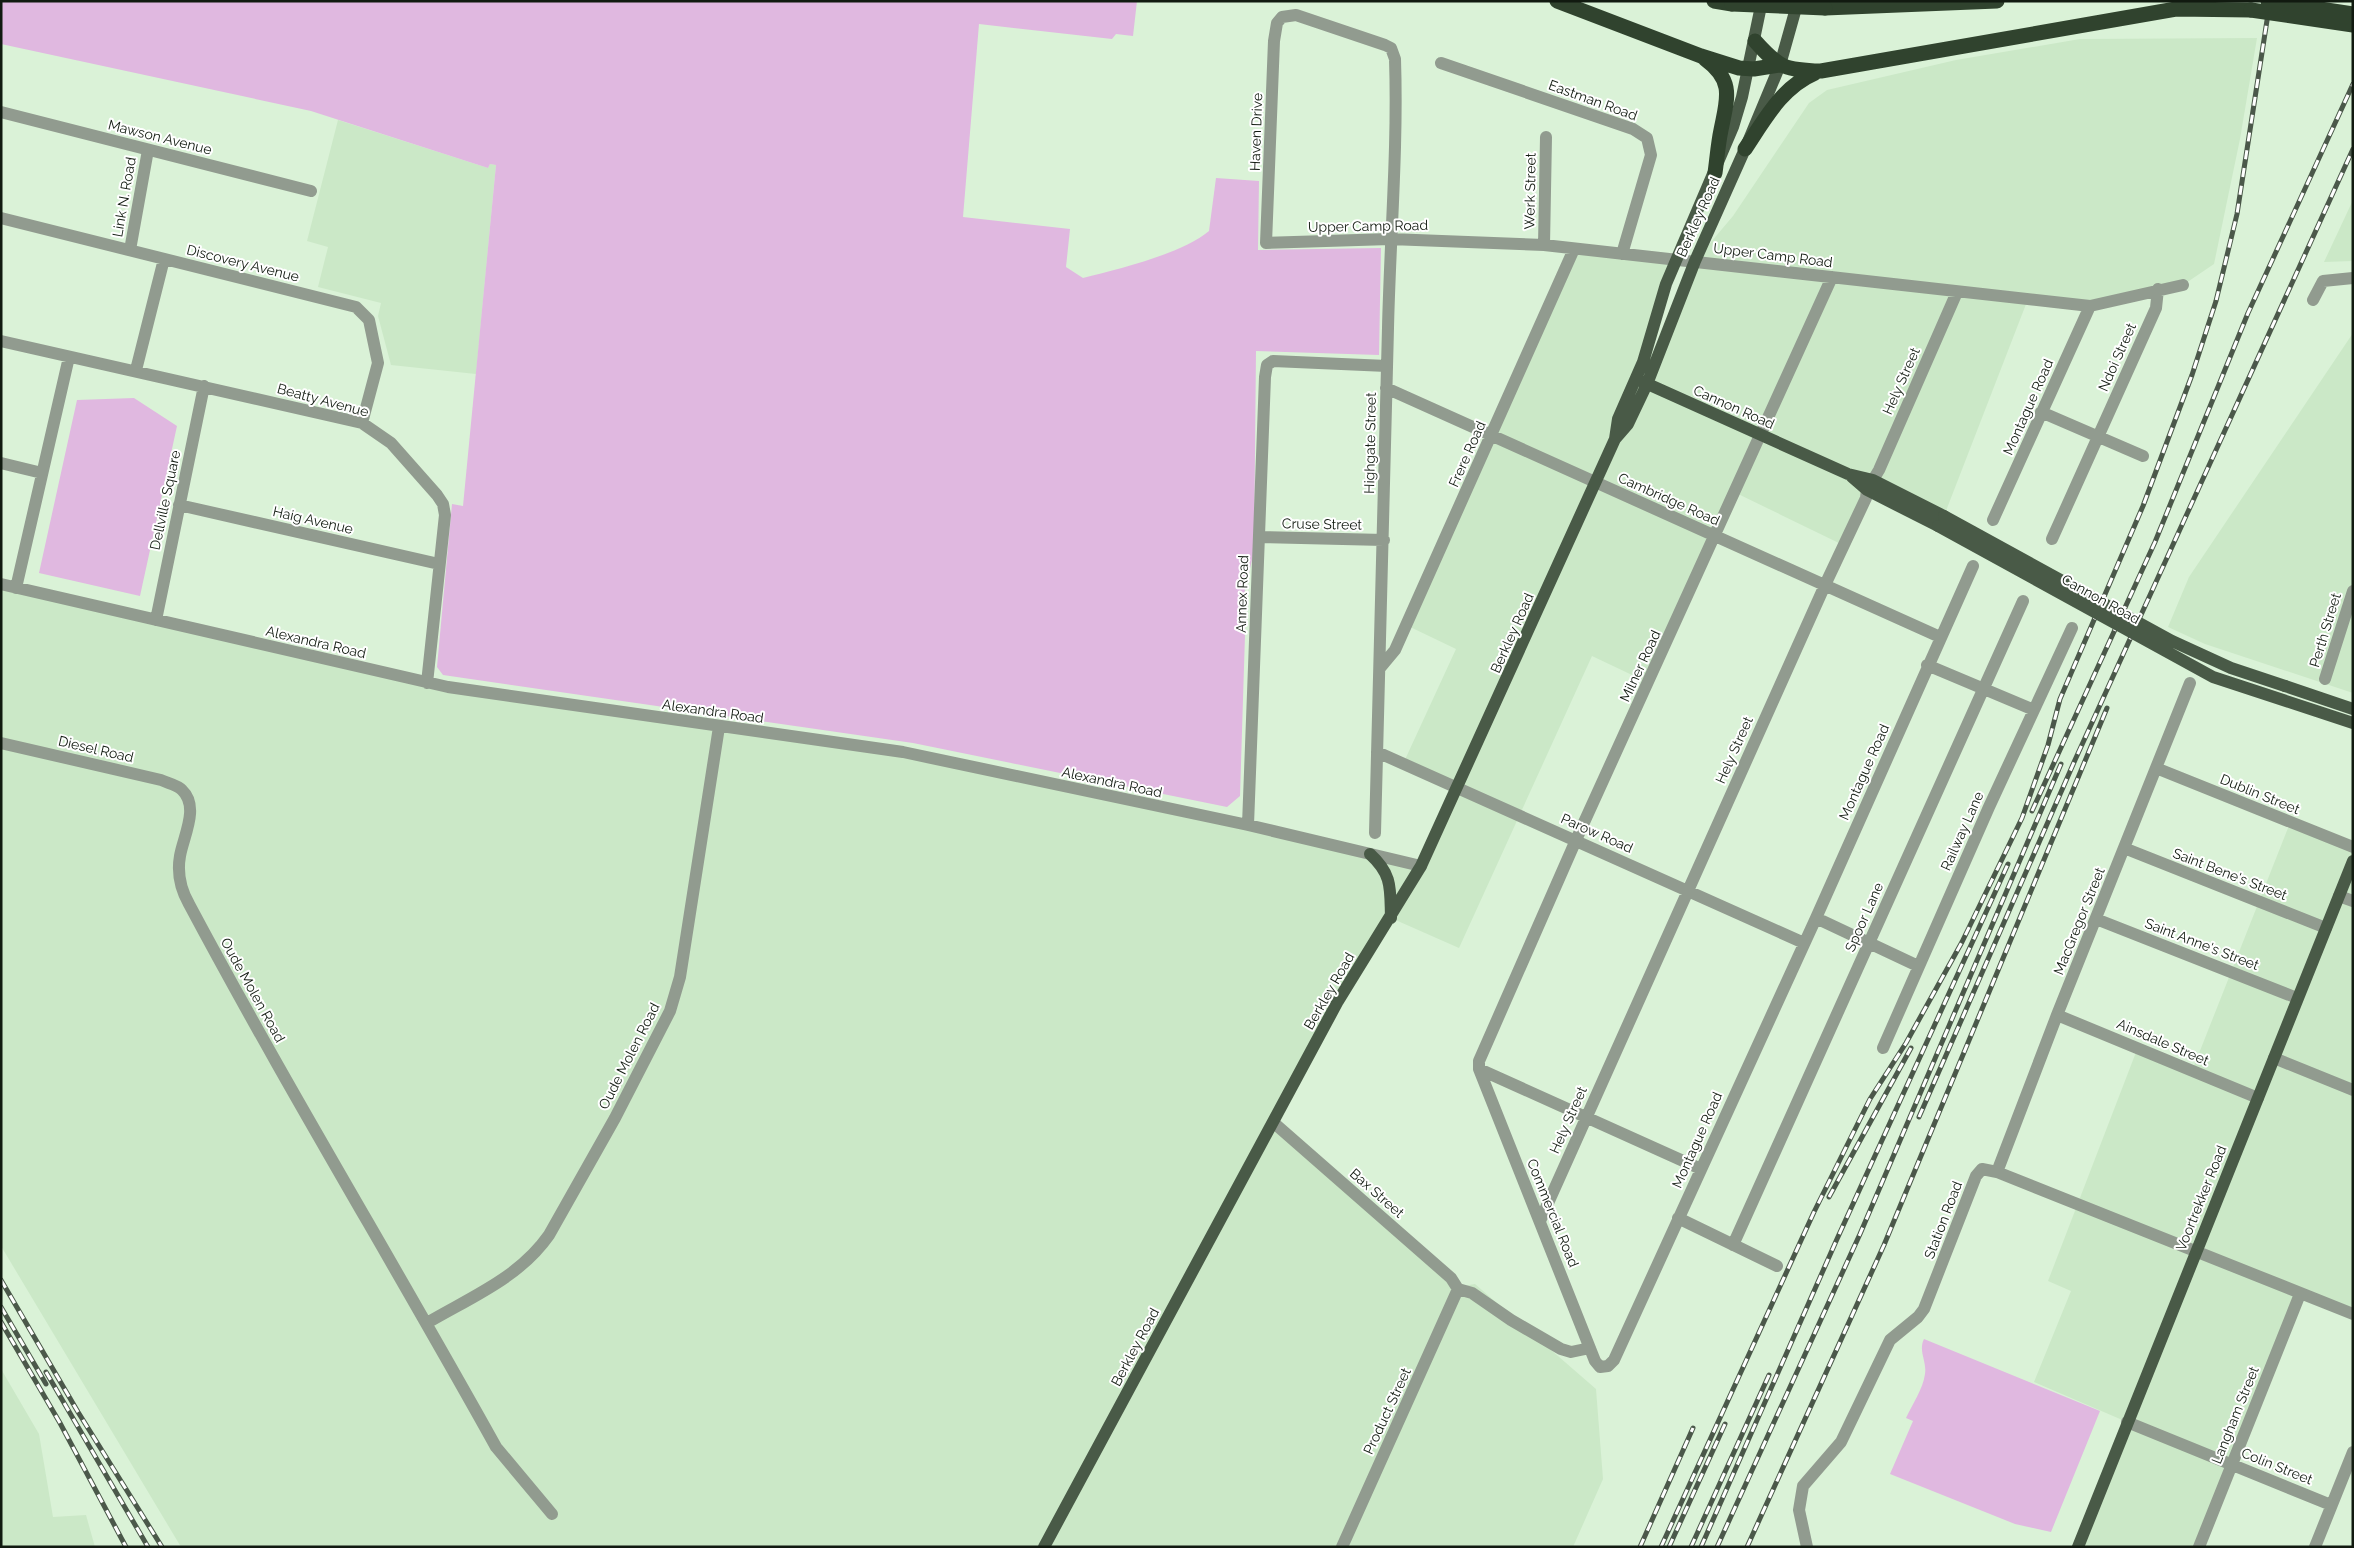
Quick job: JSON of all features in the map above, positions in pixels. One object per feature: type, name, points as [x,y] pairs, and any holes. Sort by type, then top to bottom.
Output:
[{"type":"highway","points":[[1557,1],[1701,56],[1748,70],[1780,66],[1796,70],[1821,71]]},
{"type":"highway","points":[[1714,1],[1732,4],[1826,8],[1997,1]]},
{"type":"highway","points":[[2268,1],[2353,14]]},
{"type":"highway","points":[[1745,148],[1780,98],[1800,79],[1821,71],[2176,9],[2251,10],[2353,25]]},
{"type":"highway","points":[[1754,41],[1780,66]]},
{"type":"highway","points":[[1701,56],[1715,66],[1722,75],[1727,90],[1727,107],[1721,129],[1715,173]]},
{"type":"main road","name":"Berkley Road","points":[[1044,1547],[1338,1001],[1391,918],[1421,866],[1615,439],[1628,424],[1642,381],[1661,299],[1733,127],[1748,70],[1762,1]]},
{"type":"main road","name":"Berkley Road","points":[[1642,381],[1780,66],[1798,1]]},
{"type":"main road","name":"Cannon Road","points":[[1642,381],[1848,474],[2180,645],[2230,668],[2353,709]]},
{"type":"main road","name":"Cannon Road","points":[[1941,521],[2213,677],[2353,723]]},
{"type":"main road","points":[[1370,854],[1382,865],[1388,876],[1391,918]]},
{"type":"main road","name":"Voortrekker Road","points":[[2078,1547],[2353,860]]},
{"type":"street","name":"Highgate Street","points":[[1277,23],[1282,17],[1296,15],[1386,45],[1394,54],[1384,540],[1375,833]]},
{"type":"street","name":"Haven Drive","points":[[1266,243],[1274,41],[1277,23]]},
{"type":"street","name":"Eastman Road","points":[[1441,63],[1634,129],[1647,138],[1651,155],[1622,254]]},
{"type":"street","name":"Mawson Avenue","points":[[1,112],[311,191]]},
{"type":"street","name":"Werk Street","points":[[1544,245],[1546,137]]},
{"type":"street","name":"Link N. Road","points":[[130,250],[148,150]]},
{"type":"street","name":"Discovery Avenue","points":[[1,218],[356,307],[364,312],[369,320],[378,363],[362,423]]},
{"type":"street","name":"Upper Camp Road","points":[[1266,243],[1390,239],[1544,245],[2090,306],[2158,289],[2183,285]]},
{"type":"street","name":"Frere Road","points":[[1380,668],[1395,650],[1574,249]]},
{"type":"street","points":[[136,370],[164,259]]},
{"type":"street","name":"Milner Road","points":[[1479,1069],[1479,1061],[1576,840],[1716,536],[1760,434],[1832,277]]},
{"type":"street","points":[[2313,300],[2323,281],[2353,278]]},
{"type":"street","name":"Ndoi Street","points":[[2052,539],[2156,308],[2158,289]]},
{"type":"street","name":"Hely Street","points":[[1540,1221],[1825,585],[1866,498],[1870,485],[1956,292]]},
{"type":"street","name":"Montague Road","points":[[1993,520],[2090,306]]},
{"type":"street","name":"Beatty Avenue","points":[[1,341],[136,370],[362,423],[391,443],[443,504],[445,515],[427,682]]},
{"type":"street","points":[[16,588],[69,357]]},
{"type":"street","name":"Annex Road","points":[[1248,825],[1264,377],[1267,365],[1274,361],[1387,366]]},
{"type":"street","name":"Dellville Square","points":[[156,620],[204,386]]},
{"type":"street","name":"Cambridge Road","points":[[1386,388],[1940,637]]},
{"type":"street","points":[[2041,412],[2143,456]]},
{"type":"street","points":[[1,463],[42,473]]},
{"type":"street","name":"Haig Avenue","points":[[180,505],[440,564]]},
{"type":"street","name":"Cruse Street","points":[[1259,537],[1384,540]]},
{"type":"street","name":"Montague Road","points":[[1600,1367],[1608,1366],[1614,1360],[1816,918],[1927,665],[1973,566]]},
{"type":"street","name":"Alexandra Road","points":[[1,584],[427,682],[509,697],[903,752],[1248,825],[1421,866]]},
{"type":"street","name":"Perth Street","points":[[2325,679],[2353,590]]},
{"type":"street","name":"Spoor Lane","points":[[1733,1245],[2023,601]]},
{"type":"street","name":"Railway Lane","points":[[1883,1048],[1918,966],[2072,628]]},
{"type":"street","points":[[1927,665],[2034,710]]},
{"type":"street","name":"MacGregor Street","points":[[1998,1172],[2057,1015],[2190,683]]},
{"type":"street","name":"Oude Molen Road","points":[[427,1322],[510,1275],[538,1250],[549,1235],[615,1118],[670,1011],[680,977],[719,727]]},
{"type":"street","name":"Diesel Road","points":[[1,743],[162,780],[182,790]]},
{"type":"street","name":"Parow Road","points":[[1378,752],[1804,943]]},
{"type":"street","name":"Dublin Street","points":[[2156,768],[2353,847]]},
{"type":"street","name":"Oude Molen Road","points":[[182,790],[189,804],[190,820],[180,857],[180,878],[186,898],[230,981],[427,1322],[496,1447],[552,1514]]},
{"type":"street","name":"Saint Bene's Street","points":[[2124,848],[2326,928]]},
{"type":"street","points":[[2339,896],[2353,901]]},
{"type":"street","points":[[1816,918],[1918,966]]},
{"type":"street","name":"Saint Anne's Street","points":[[2096,918],[2297,998]]},
{"type":"street","name":"Ainsdale Street","points":[[2057,1015],[2258,1098]]},
{"type":"street","points":[[2274,1058],[2353,1090]]},
{"type":"street","points":[[1479,1069],[1701,1169]]},
{"type":"street","name":"Commercial Road","points":[[1479,1069],[1595,1361],[1600,1367]]},
{"type":"street","name":"Bax Street","points":[[1274,1123],[1451,1278],[1457,1288]]},
{"type":"street","name":"Station Road","points":[[1807,1547],[1799,1510],[1803,1486],[1841,1442],[1890,1340],[1918,1317],[1924,1308],[1978,1174],[1986,1169],[1998,1172]]},
{"type":"street","points":[[1998,1172],[2353,1314]]},
{"type":"street","points":[[1678,1218],[1777,1266]]},
{"type":"street","points":[[1457,1288],[1472,1293],[1511,1320],[1561,1349],[1571,1352],[1590,1348]]},
{"type":"street","name":"Product Street","points":[[1342,1547],[1457,1288]]},
{"type":"street","name":"Langham Street","points":[[2200,1547],[2300,1294]]},
{"type":"street","name":"Colin Street","points":[[2127,1422],[2331,1505]]},
{"type":"street","points":[[2315,1547],[2353,1452]]},
{"type":"shaded area","points":[[1,1],[1137,1],[1133,36],[1116,34],[1112,39],[979,24],[963,217],[1070,229],[1066,267],[1083,278],[1166,254],[1183,247],[1209,231],[1216,178],[1259,181],[1258,250],[1381,248],[1379,355],[1256,351],[1254,551],[1243,599],[1245,635],[1240,796],[1227,807],[913,743],[443,675],[437,667],[452,504],[463,506],[496,165],[490,164],[488,168],[311,111],[1,44]]},
{"type":"shaded area","points":[[2257,38],[2240,139],[2214,264],[2183,285],[2090,306],[2028,299],[1944,516],[1873,480],[1843,545],[1734,492],[1649,683],[1592,656],[1459,948],[1391,918],[1274,1123],[1457,1287],[1475,1284],[1596,1389],[1603,1479],[1573,1547],[181,1547],[1,1246],[1,584],[448,687],[903,752],[1421,866],[1458,788],[1403,764],[1456,649],[1406,625],[1574,249],[1676,260],[1659,304],[1647,384],[1695,261],[1733,216],[1809,103],[1827,90],[1956,60],[2080,39]]},
{"type":"shaded area","points":[[338,120],[488,168],[490,164],[496,165],[476,374],[391,365],[378,316],[381,303],[318,287],[328,247],[307,241]]},
{"type":"shaded area","points":[[2353,200],[2353,261],[2324,262]]},
{"type":"shaded area","points":[[2353,333],[2353,693],[2205,644],[2168,627],[2189,577]]},
{"type":"shaded area","points":[[134,398],[177,426],[140,596],[39,573],[77,400]]},
{"type":"shaded area","points":[[2290,823],[2353,847],[2353,1314],[2300,1294],[2199,1547],[2078,1547],[2127,1422],[2034,1382],[2071,1291],[2048,1281],[2138,1047],[2192,1071]]},
{"type":"shaded area","points":[[1924,1339],[2100,1411],[2051,1532],[2015,1524],[1890,1474],[1913,1421],[1906,1418],[1924,1380],[1925,1369],[1922,1343]]},
{"type":"shaded area","points":[[1,1369],[39,1434],[53,1517],[86,1515],[95,1547],[1,1547]]},
{"type":"railway","points":[[1661,1547],[1814,1212],[1870,1099],[1906,1043],[1962,942],[2022,818],[2048,745],[2060,699],[2143,506],[2192,375],[2216,301],[2237,214],[2270,1]]},
{"type":"railway","points":[[2032,811],[2155,542],[2248,313],[2353,84]]},
{"type":"railway","points":[[1919,1117],[2075,760],[2353,149]]},
{"type":"railway","points":[[1747,1547],[1884,1245],[2107,708]]},
{"type":"railway","points":[[1717,1547],[1860,1234],[2061,764]]},
{"type":"railway","points":[[1701,1547],[1837,1239],[2008,864]]},
{"type":"railway","points":[[1829,1197],[1911,1048]]},
{"type":"railway","points":[[1,1280],[78,1412],[162,1547]]},
{"type":"railway","points":[[1,1307],[46,1384]]},
{"type":"railway","points":[[1,1322],[60,1423],[126,1547]]},
{"type":"railway","points":[[46,1372],[148,1547]]},
{"type":"railway","points":[[1691,1547],[1769,1375]]},
{"type":"railway","points":[[1669,1547],[1725,1424]]},
{"type":"railway","points":[[1640,1547],[1693,1428]]}]
